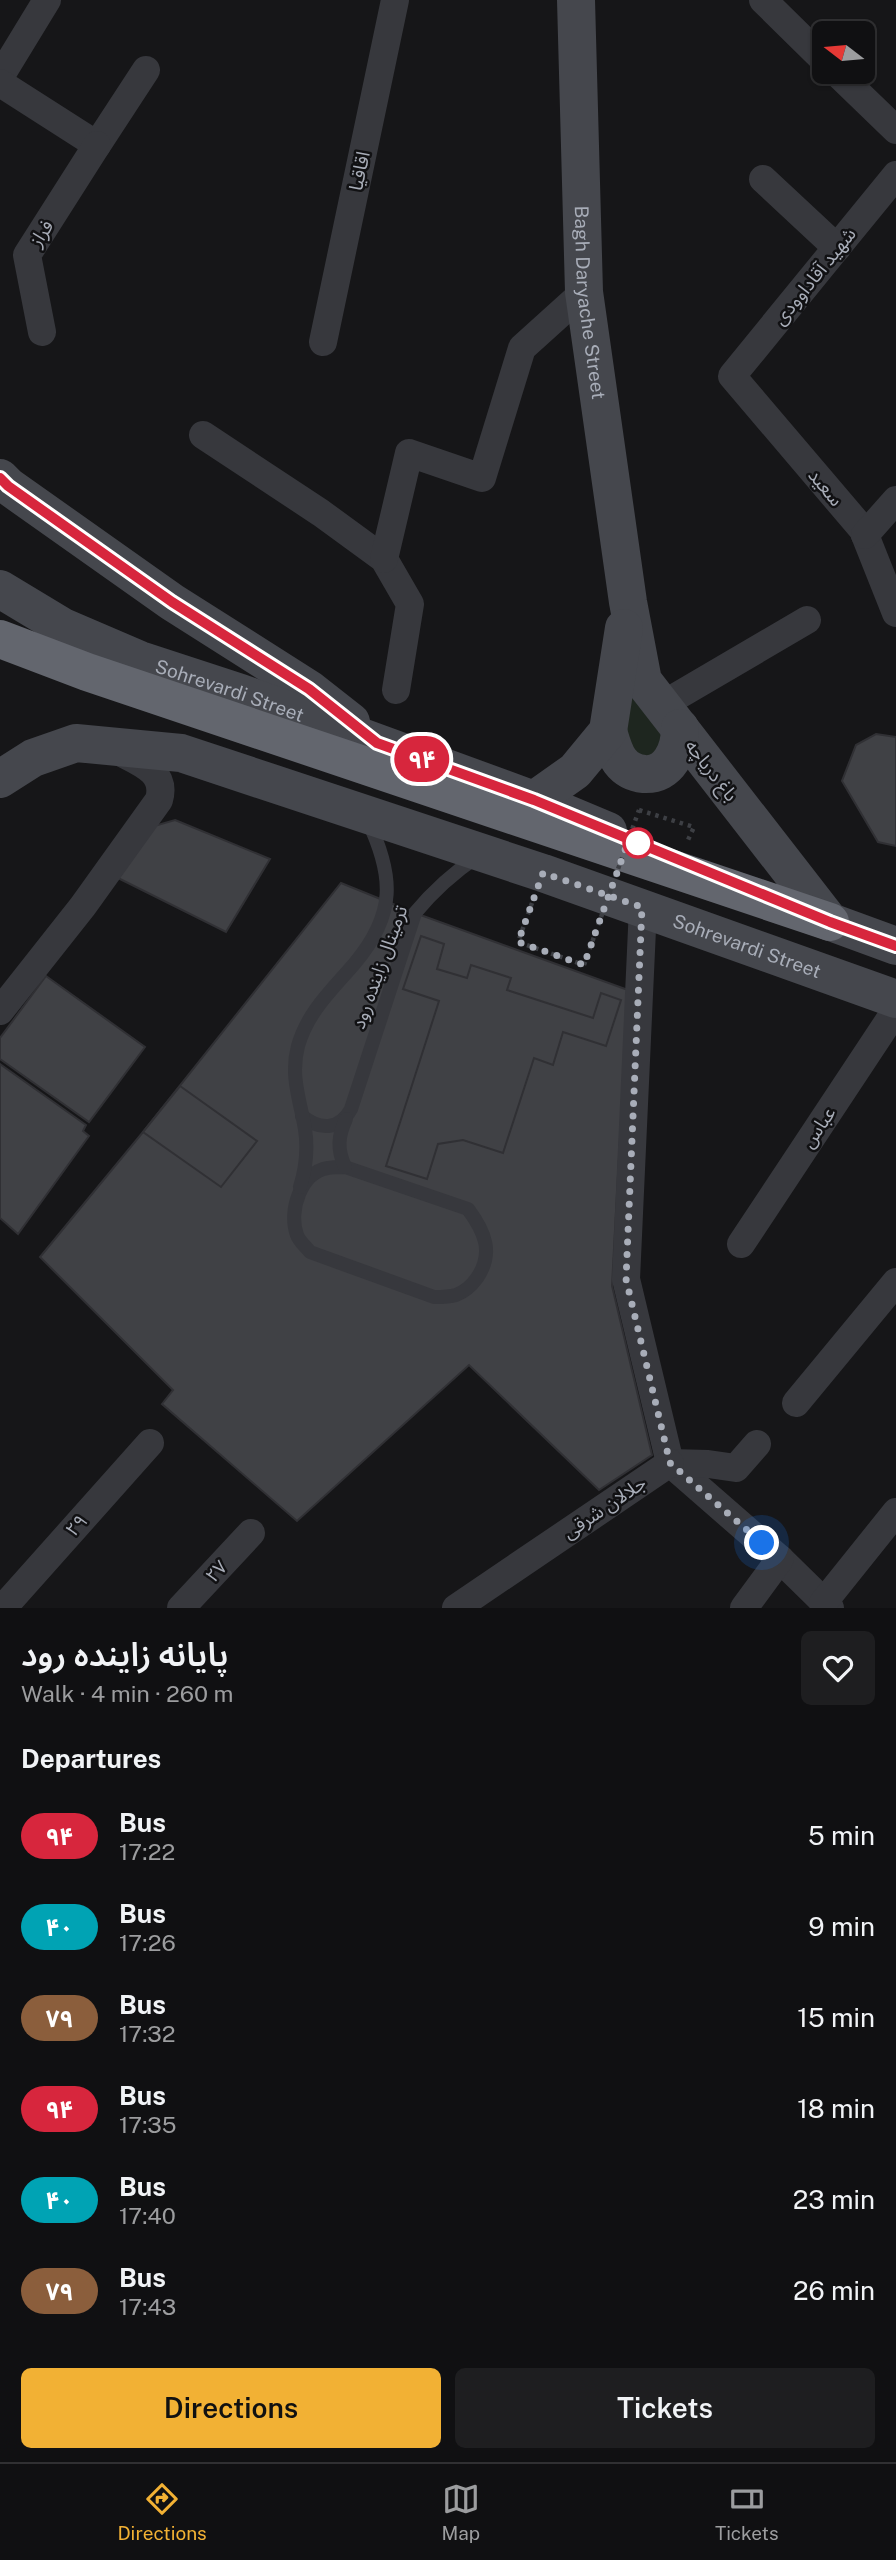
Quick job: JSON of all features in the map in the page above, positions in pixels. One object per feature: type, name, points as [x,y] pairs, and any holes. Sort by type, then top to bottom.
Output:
[{"type":"highway","points":[[0,639],[100,677],[830,922]]},
{"type":"main road","name":"Bagh Daryache Street","points":[[576,0],[584,292],[628,602]]},
{"type":"main road","points":[[0,478],[172,602],[309,689],[377,743]]},
{"type":"main road","name":"Sohrevardi Street","points":[[0,589],[64,627],[140,660],[241,693],[534,800],[830,922],[896,946]]},
{"type":"main road","name":"باغ دریاچه","points":[[628,602],[643,681],[830,922]]},
{"type":"main road","points":[[534,800],[575,772],[608,731],[628,602]]},
{"type":"main road","points":[[608,731],[620,761],[636,773],[657,773],[672,760],[680,738],[671,717]]},
{"type":"main road","name":"Sohrevardi Street","points":[[0,779],[33,758],[76,743],[181,753],[642,907],[896,999]]},
{"type":"street","points":[[0,77],[47,0]]},
{"type":"street","name":"اقاقیا","points":[[323,342],[395,0]]},
{"type":"street","points":[[763,0],[812,48]]},
{"type":"street","name":"فراز","points":[[42,332],[27,255],[146,70]]},
{"type":"street","points":[[0,83],[97,145]]},
{"type":"street","points":[[848,84],[896,130]]},
{"type":"street","name":"شهید آقاداوودی","points":[[732,376],[896,175]]},
{"type":"street","points":[[763,179],[837,248]]},
{"type":"street","points":[[384,559],[409,453],[482,478],[522,348],[584,292]]},
{"type":"street","name":"سعید","points":[[732,376],[863,530],[896,613]]},
{"type":"street","points":[[203,435],[321,513],[384,559],[410,604],[396,690]]},
{"type":"street","points":[[865,535],[896,500]]},
{"type":"street","points":[[671,717],[807,620]]},
{"type":"street","points":[[0,1011],[83,906],[159,800],[161,782],[156,773],[143,763],[108,746]]},
{"type":"street","points":[[642,907],[626,1279],[670,1463],[780,1559],[827,1605],[896,1512]]},
{"type":"street","name":"عباس","points":[[741,1244],[896,1010]]},
{"type":"street","points":[[796,1404],[896,1282]]},
{"type":"street","name":"۲۹","points":[[3,1608],[150,1443]]},
{"type":"street","points":[[670,1463],[736,1468],[758,1444]]},
{"type":"street","name":"جلالان شرقی","points":[[456,1608],[670,1463]]},
{"type":"street","name":"۲۷","points":[[181,1608],[251,1533]]},
{"type":"street","points":[[744,1608],[780,1559]]},
{"type":"lane","name":"ترمینال زاینده رود","points":[[365,813],[382,849],[387,874],[388,902],[376,931],[356,962],[330,989],[310,1016],[298,1046],[294,1071],[295,1088],[305,1129],[306,1158],[294,1216],[297,1236],[310,1252],[434,1297],[455,1295],[472,1285],[485,1266],[487,1247],[480,1225],[468,1209],[345,1167],[338,1147],[339,1133],[351,1109],[415,913],[432,892],[483,853]]},
{"type":"lane","points":[[302,1115],[321,1127],[330,1127],[346,1119]]},
{"type":"lane","points":[[298,1194],[309,1180],[326,1168],[345,1167]]},
{"type":"path","points":[[543,873],[518,942],[584,965],[639,810],[694,827]]},
{"type":"shaded area","points":[[627,680],[665,727],[661,753],[640,759],[622,733]]},
{"type":"building","points":[[876,734],[896,737],[896,846],[878,842],[842,781],[856,745]]},
{"type":"building","points":[[175,820],[270,859],[226,932],[118,878],[154,826]]},
{"type":"building","points":[[341,883],[415,913],[628,990],[612,1286],[652,1455],[599,1490],[469,1365],[297,1521],[162,1404],[173,1390],[40,1257]]},
{"type":"building","points":[[421,936],[444,944],[437,969],[467,978],[471,965],[511,978],[507,990],[593,1018],[601,993],[621,1000],[606,1046],[563,1032],[553,1065],[534,1058],[503,1153],[463,1140],[438,1144],[427,1179],[386,1166],[439,1001],[403,989]]},
{"type":"building","points":[[46,976],[145,1047],[89,1122],[0,1059],[0,1038]]},
{"type":"building","points":[[0,1064],[86,1125],[83,1131],[89,1136],[18,1234],[0,1218]]},
{"type":"building","points":[[180,1086],[257,1141],[221,1187],[143,1132]]},
{"type":"bus line","name":"۹۴","points":[[0,478],[172,602],[309,689],[377,743],[534,800],[830,922],[896,946]]},
{"type":"route","points":[[638,843],[630,836],[612,887],[603,913],[584,965],[518,942],[543,873],[589,889],[612,897],[642,907],[626,1279],[670,1463],[762,1543]]}]
